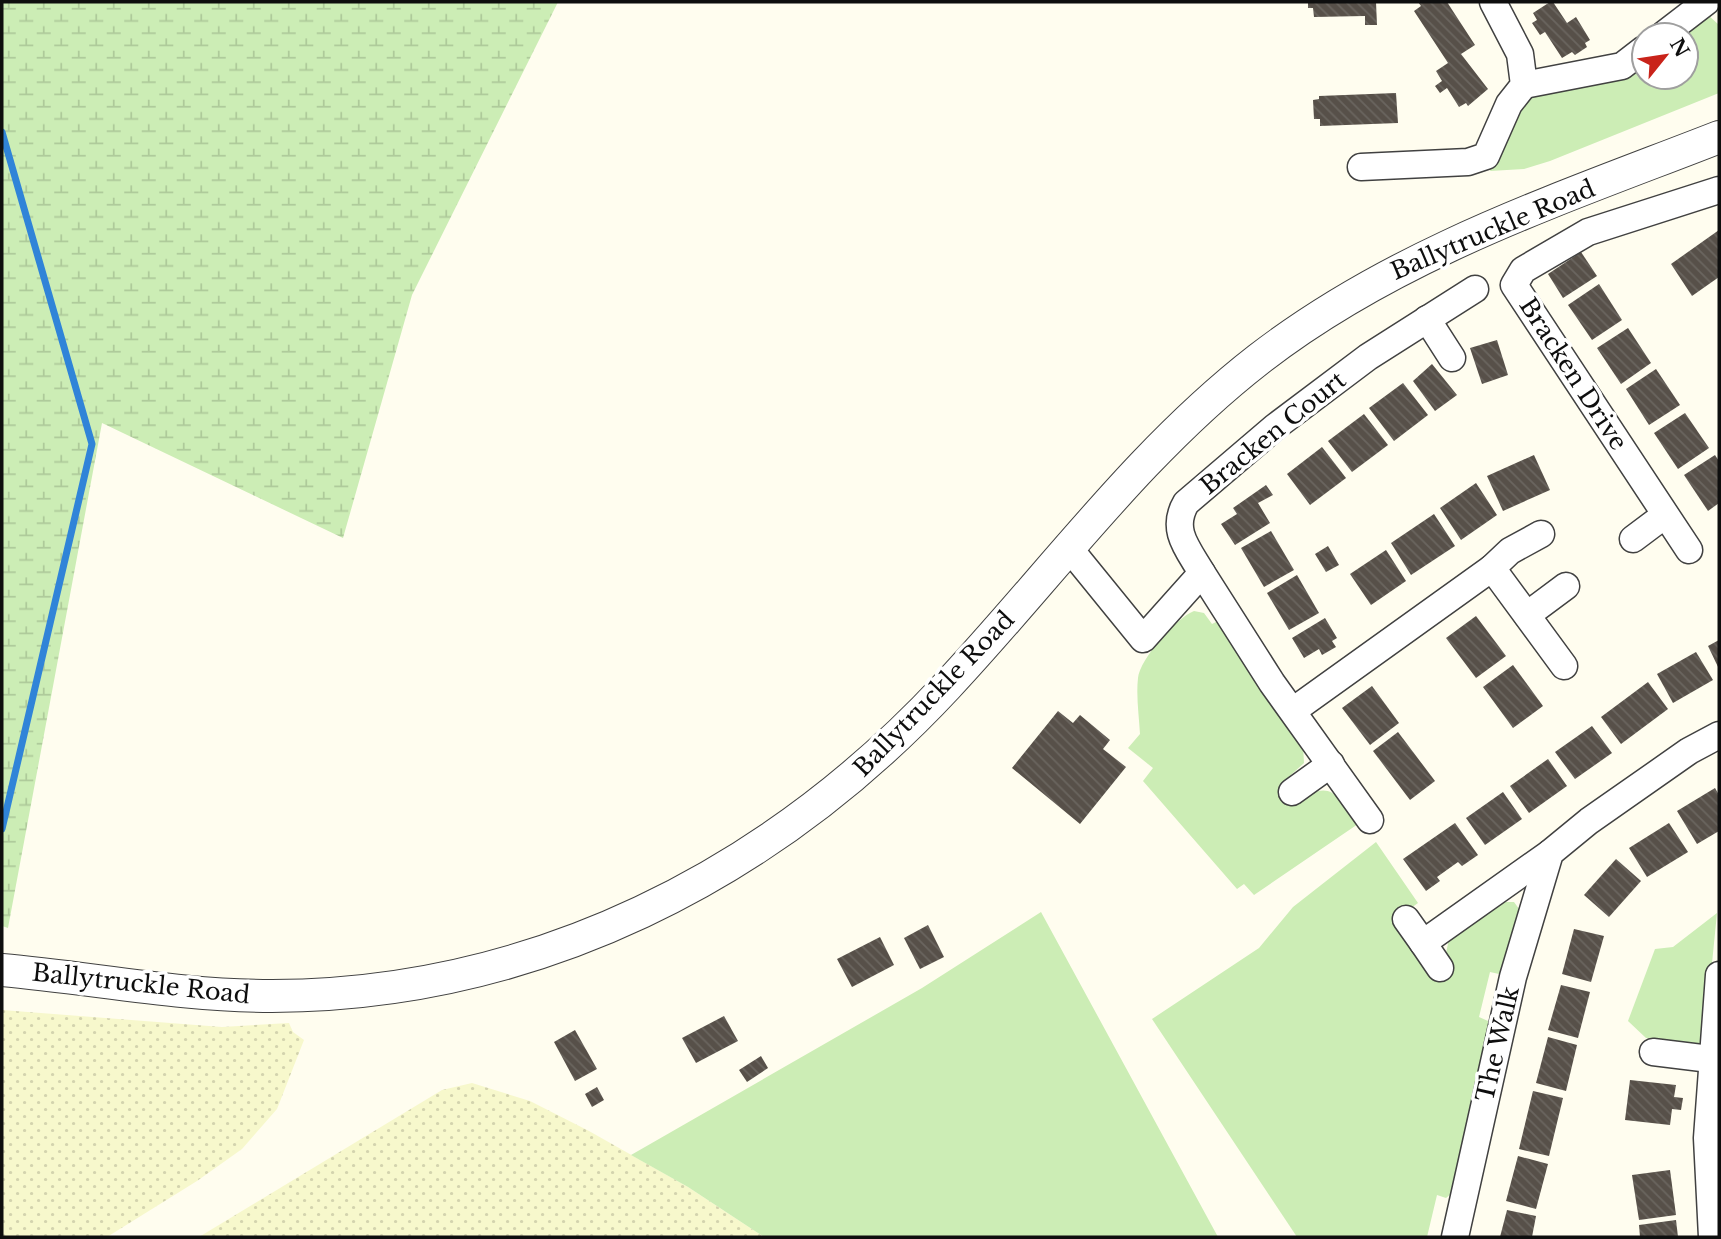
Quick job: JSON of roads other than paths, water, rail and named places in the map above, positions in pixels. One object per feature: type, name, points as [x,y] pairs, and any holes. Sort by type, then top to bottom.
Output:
[{"type":"street","points":[[1493,2],[1520,54],[1524,85]]},
{"type":"street","points":[[1681,21],[1706,2]]},
{"type":"street","points":[[1361,167],[1468,162],[1486,156],[1510,104],[1524,85],[1622,66],[1630,60]]},
{"type":"street","name":"Ballytruckle Road","points":[[2,970],[188,993],[314,995],[382,989],[455,975],[583,937],[655,907],[715,875],[790,827],[842,788],[929,706],[1142,466],[1200,409],[1267,353],[1342,301],[1456,242],[1719,137]]},
{"type":"street","name":"Bracken Drive","points":[[1689,550],[1514,285],[1522,270],[1588,232],[1719,190]]},
{"type":"street","name":"Bracken Court","points":[[1370,820],[1294,710],[1272,683],[1202,573],[1178,532],[1178,517],[1186,503],[1275,427],[1368,357],[1475,289]]},
{"type":"street","points":[[1427,319],[1452,358]]},
{"type":"street","points":[[1633,539],[1665,514]]},
{"type":"street","points":[[1294,710],[1492,568],[1510,551],[1541,534]]},
{"type":"street","points":[[1069,548],[1143,639],[1202,573]]},
{"type":"street","points":[[1492,568],[1564,666]]},
{"type":"street","points":[[1527,615],[1566,586]]},
{"type":"street","points":[[1423,943],[1656,774],[1719,735]]},
{"type":"street","points":[[1292,792],[1331,764]]},
{"type":"street","name":"The Walk","points":[[1455,1237],[1513,977],[1550,853]]},
{"type":"street","points":[[1406,919],[1440,968]]},
{"type":"street","points":[[1712,1237],[1713,1137],[1710,1059],[1719,975]]},
{"type":"street","points":[[1653,1052],[1710,1059]]},
{"type":"waterway","points":[[2,132],[92,444],[2,829]]}]
